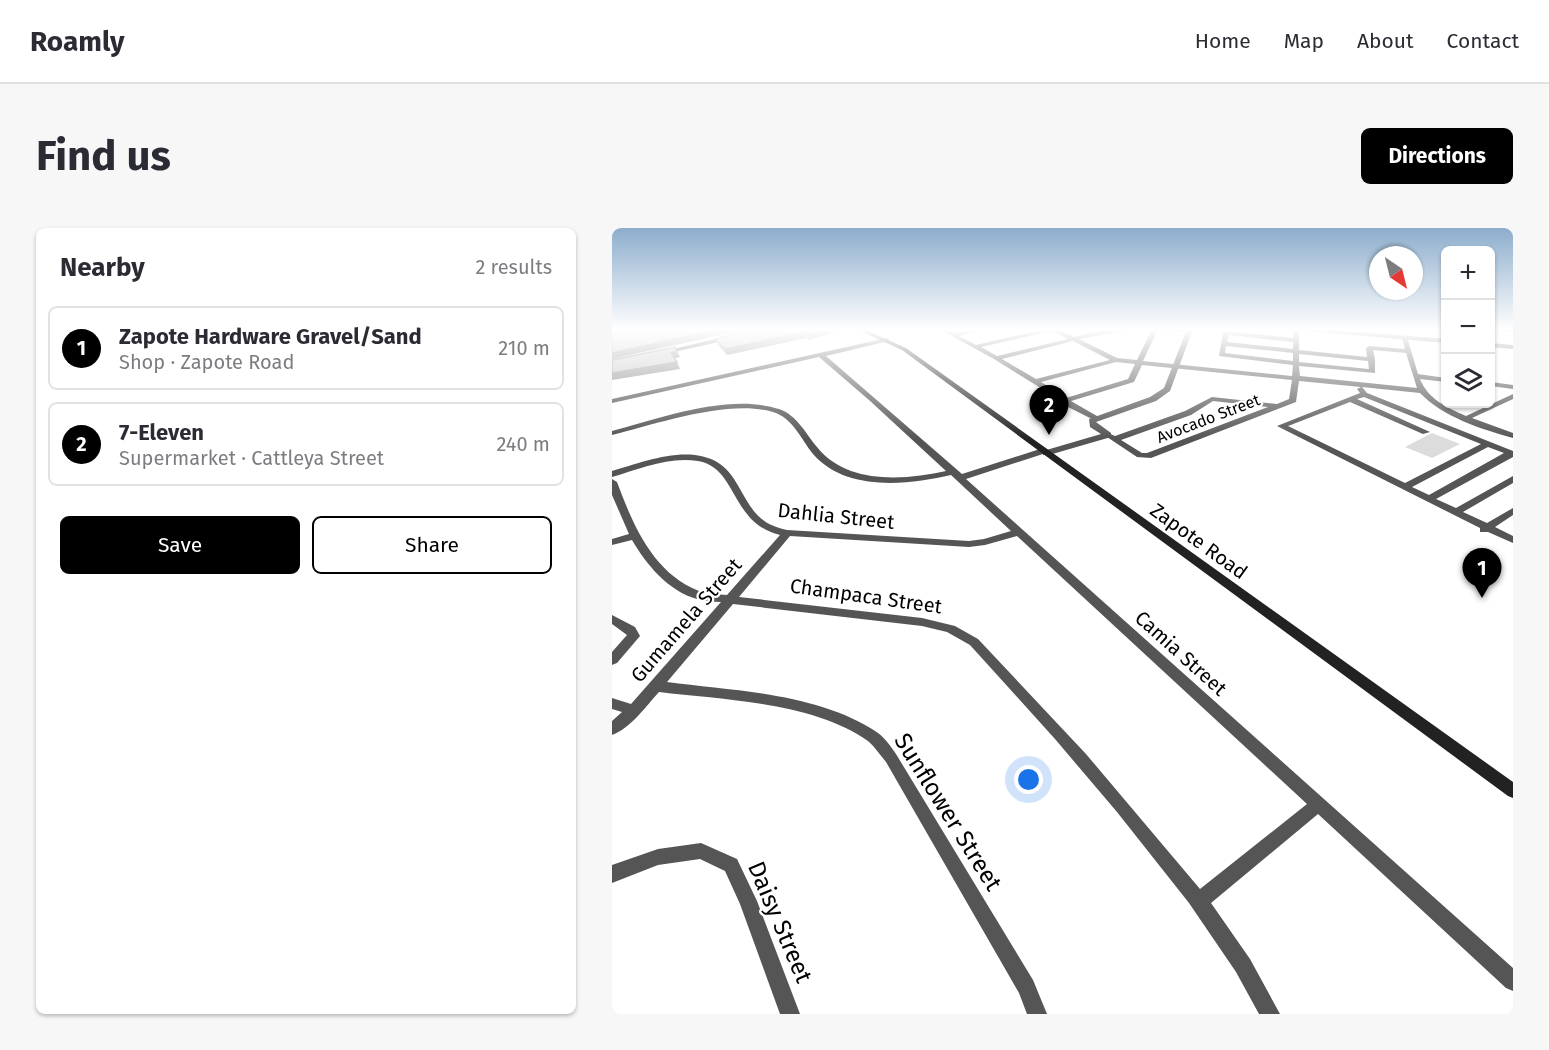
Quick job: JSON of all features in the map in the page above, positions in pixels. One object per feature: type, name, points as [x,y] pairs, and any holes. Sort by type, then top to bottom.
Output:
[{"type":"main road","name":"Zapote Road","points":[[927,366],[1513,791]]},
{"type":"street","points":[[612,401],[772,366]]},
{"type":"street","name":"Camia Street","points":[[832,366],[956,475],[1513,981]]},
{"type":"street","points":[[1008,366],[1094,418],[1161,394],[1167,389],[1177,366]]},
{"type":"street","points":[[1034,382],[1095,366]]},
{"type":"street","points":[[1063,401],[1131,380],[1136,366]]},
{"type":"street","points":[[1183,366],[1422,391]]},
{"type":"street","points":[[1296,366],[1296,378]]},
{"type":"street","points":[[1312,366],[1373,372],[1373,366]]},
{"type":"street","points":[[1413,366],[1422,391],[1438,404],[1513,436]]},
{"type":"street","points":[[1416,376],[1441,379]]},
{"type":"street","name":"Avocado Street","points":[[1112,437],[1144,456],[1293,400],[1296,378]]},
{"type":"street","points":[[1359,385],[1364,394],[1512,454]]},
{"type":"street","points":[[1495,385],[1513,387]]},
{"type":"street","points":[[1364,394],[1281,426],[1456,512],[1484,529],[1513,540]]},
{"type":"street","points":[[1467,418],[1512,397]]},
{"type":"street","points":[[612,433],[726,408],[764,408],[779,411],[790,419],[824,461],[851,474],[903,480],[956,475],[1112,437],[1188,413],[1212,399],[1280,406]]},
{"type":"street","points":[[1349,399],[1426,432]]},
{"type":"street","points":[[1094,418],[1093,425],[1112,437]]},
{"type":"street","points":[[1405,487],[1488,444]]},
{"type":"street","points":[[1429,499],[1512,454]]},
{"type":"street","name":"Dahlia Street","points":[[612,474],[654,462],[680,458],[707,460],[719,467],[728,477],[760,524],[770,530],[787,533],[969,544],[985,543],[1018,532]]},
{"type":"street","points":[[1456,512],[1513,479]]},
{"type":"street","name":"Champaca Street","points":[[612,482],[633,536],[646,558],[674,584],[699,596],[922,622],[951,629],[974,642],[1109,791],[1200,900],[1256,984],[1270,1014]]},
{"type":"street","points":[[1484,529],[1513,511]]},
{"type":"street","name":"Gumamela Street","points":[[612,729],[634,711],[656,687],[787,533]]},
{"type":"street","points":[[612,542],[633,536]]},
{"type":"street","points":[[612,619],[631,630],[634,636],[612,660]]},
{"type":"street","name":"Sunflower Street","points":[[656,687],[808,710],[848,724],[874,738],[903,777],[1026,987],[1037,1014]]},
{"type":"street","points":[[612,703],[634,711]]},
{"type":"street","points":[[1200,900],[1318,804]]},
{"type":"street","name":"Daisy Street","points":[[612,874],[658,857],[701,851],[731,865],[748,901],[790,1014]]},
{"type":"shaded area","points":[[1432,433],[1460,444],[1432,458],[1405,447]]},
{"type":"building","points":[[612,366],[655,366],[612,373]]},
{"type":"place","name":"7-Eleven","points":[[1049,435]]},
{"type":"place","name":"Zapote Hardware Gravel/Sand","points":[[1482,598]]}]
